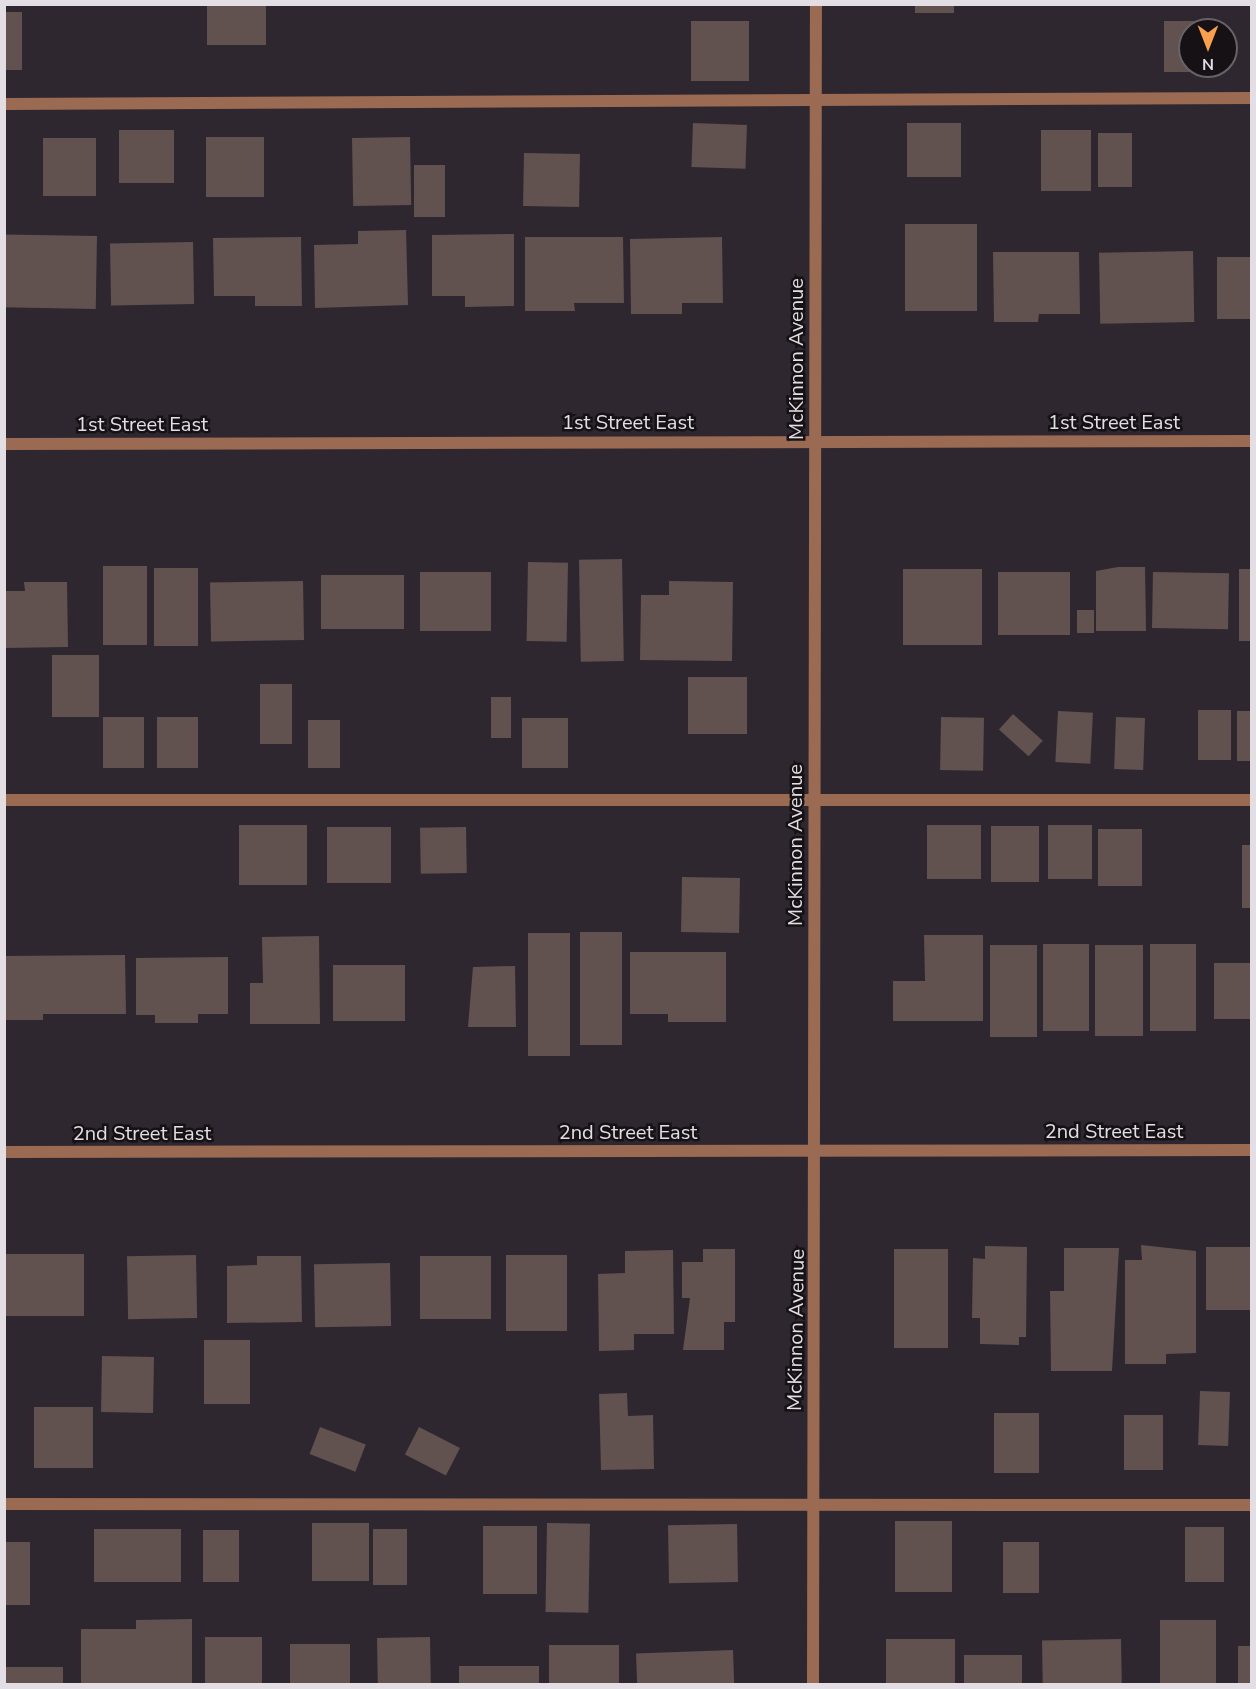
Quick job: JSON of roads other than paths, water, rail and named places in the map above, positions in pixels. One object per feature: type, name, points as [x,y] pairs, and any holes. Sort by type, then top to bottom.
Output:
[{"type":"street","name":"McKinnon Avenue","points":[[813,1684],[818,1151],[813,800],[816,4]]},
{"type":"street","points":[[4,104],[1251,98]]},
{"type":"street","name":"1st Street East","points":[[4,444],[1251,441]]},
{"type":"street","points":[[4,800],[1251,800]]},
{"type":"street","name":"2nd Street East","points":[[4,1152],[1251,1150]]},
{"type":"street","points":[[4,1504],[1251,1505]]}]
